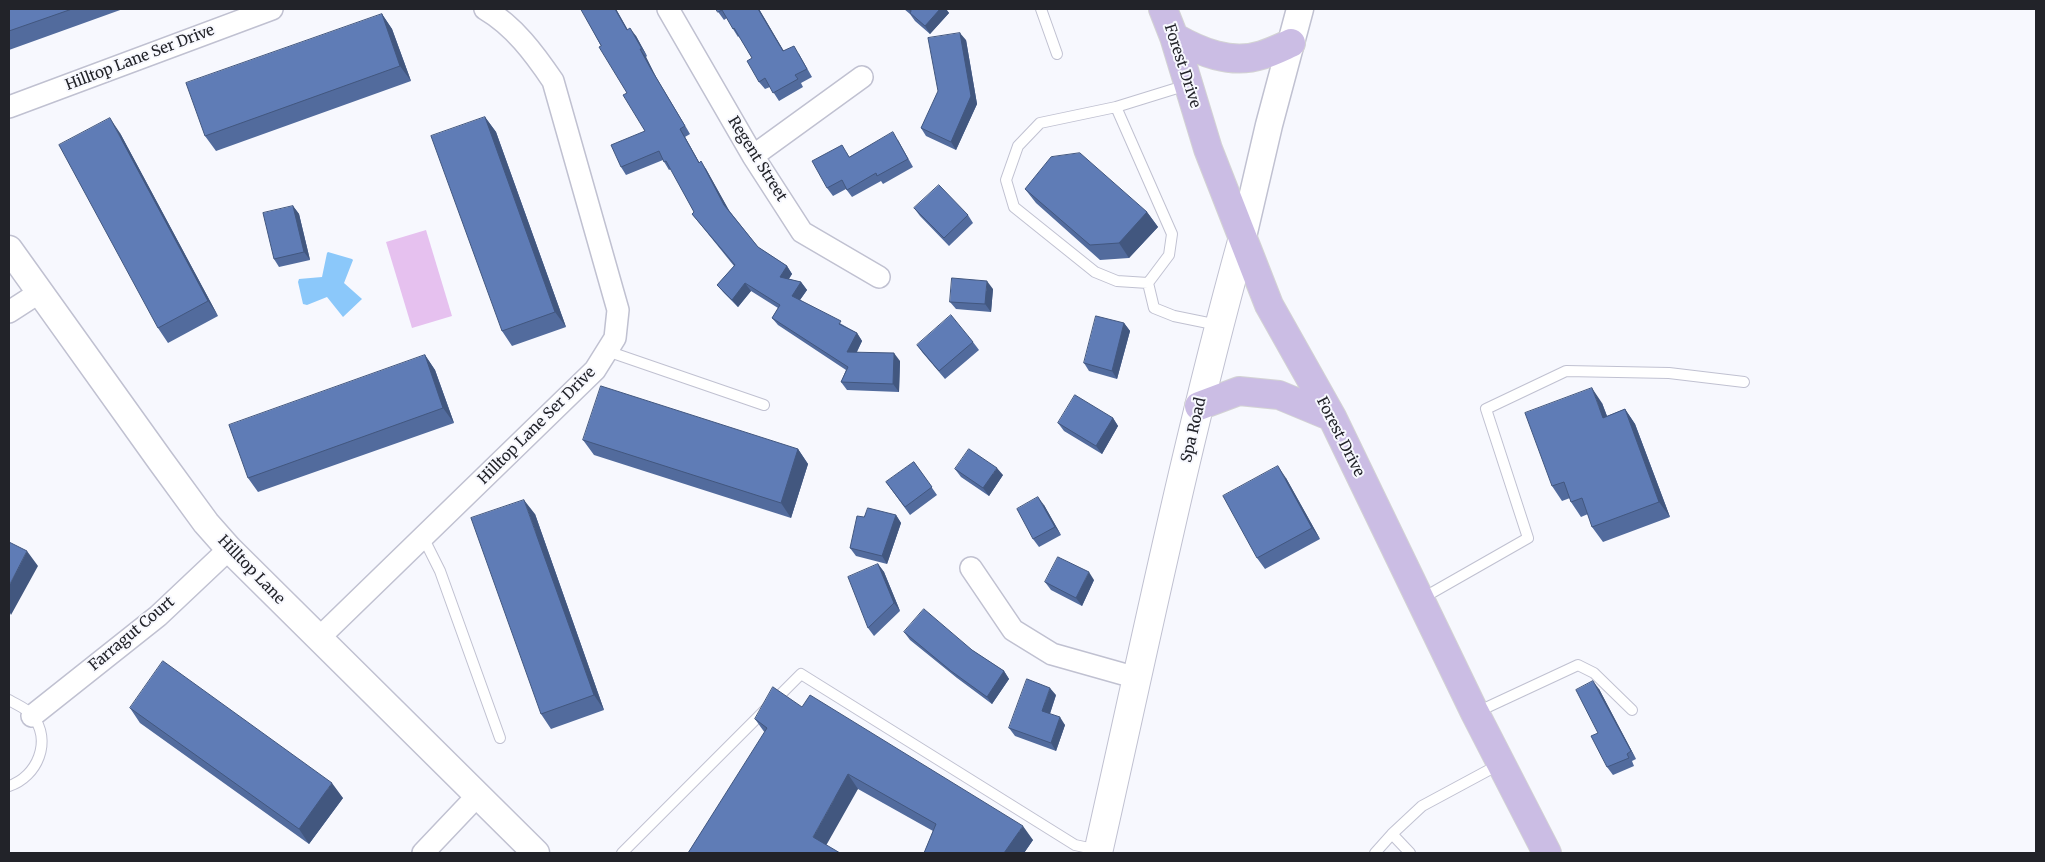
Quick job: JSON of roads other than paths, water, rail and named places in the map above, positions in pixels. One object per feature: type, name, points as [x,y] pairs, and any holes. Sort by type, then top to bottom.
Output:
[{"type":"main road","name":"Forest Drive","points":[[1163,9],[1174,37],[1208,149],[1242,241],[1269,304],[1332,417],[1475,713],[1547,853]]},
{"type":"main road","points":[[1174,37],[1194,49],[1233,58],[1262,55],[1291,42]]},
{"type":"main road","name":"Spa Road","points":[[1098,852],[1199,406],[1242,241]]},
{"type":"main road","points":[[1199,406],[1239,391],[1279,395],[1332,417]]},
{"type":"street","name":"Hilltop Lane Ser Drive","points":[[9,107],[272,9]]},
{"type":"street","name":"Hilltop Lane Ser Drive","points":[[318,639],[595,370],[615,338],[618,310],[553,81],[531,48],[497,16],[485,9]]},
{"type":"street","name":"Regent Street","points":[[668,9],[753,156],[802,232],[879,277]]},
{"type":"street","name":"Spa Road","points":[[1242,241],[1269,125],[1300,9]]},
{"type":"street","points":[[753,156],[862,77]]},
{"type":"street","name":"Hilltop Lane","points":[[9,249],[206,523],[228,548],[318,639],[536,853]]},
{"type":"street","points":[[9,312],[40,292]]},
{"type":"street","name":"Farragut Court","points":[[32,716],[158,616],[228,548]]},
{"type":"street","points":[[971,568],[1013,630],[1052,654],[1137,678]]},
{"type":"street","points":[[422,853],[478,795]]},
{"type":"lane","points":[[1041,9],[1057,54]]},
{"type":"lane","points":[[1148,283],[1117,281],[1095,272],[1014,207],[1006,180],[1018,146],[1040,123],[1116,107],[1188,84]]},
{"type":"lane","points":[[1116,107],[1172,234],[1169,255],[1148,283]]},
{"type":"lane","points":[[1148,283],[1154,308],[1174,316],[1219,325]]},
{"type":"lane","points":[[607,351],[764,406]]},
{"type":"lane","points":[[1420,600],[1528,538],[1486,409],[1566,371],[1669,373],[1744,382]]},
{"type":"lane","points":[[423,537],[440,571],[500,738]]},
{"type":"lane","points":[[1475,713],[1578,666],[1594,673],[1632,710]]},
{"type":"lane","points":[[622,853],[801,674],[1075,845],[1098,852]]},
{"type":"lane","points":[[9,700],[25,708],[32,716],[42,738],[40,755],[33,770],[20,782],[9,786]]},
{"type":"lane","points":[[1375,853],[1422,806],[1501,763]]},
{"type":"lane","points":[[1392,834],[1410,853]]},
{"type":"water","points":[[328,252],[353,260],[344,283],[362,299],[343,317],[327,297],[307,305],[303,304],[299,279],[322,277]]}]
